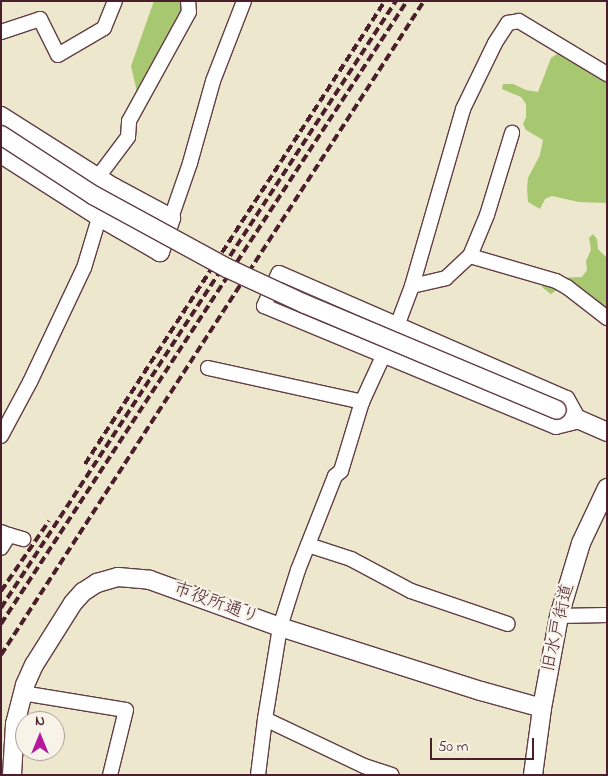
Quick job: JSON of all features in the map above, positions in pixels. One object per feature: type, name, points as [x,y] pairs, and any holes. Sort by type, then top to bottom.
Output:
[{"type":"street","points":[[1,32],[40,19],[58,55],[104,28],[115,1]]},
{"type":"street","points":[[1,154],[98,216],[160,252],[190,163],[213,81],[244,1]]},
{"type":"street","points":[[1,436],[30,382],[84,268],[105,182],[128,137],[129,121],[189,12],[188,2]]},
{"type":"street","points":[[258,775],[280,627],[308,545],[336,476],[341,471],[362,402],[398,326],[412,286],[463,109],[498,36],[508,23],[520,22],[607,74]]},
{"type":"street","points":[[1,116],[105,182],[171,218]]},
{"type":"street","points":[[412,286],[446,278],[470,256],[486,215],[512,133]]},
{"type":"street","points":[[1,135],[93,195],[227,268],[306,304],[607,432]]},
{"type":"street","points":[[470,256],[556,281],[568,287],[607,318]]},
{"type":"street","points":[[279,273],[567,398],[580,421],[556,427],[264,306],[279,273]]},
{"type":"street","points":[[208,368],[362,402]]},
{"type":"street","name":"旧水戸街道","points":[[533,775],[542,708],[559,616],[581,543],[607,488]]},
{"type":"street","points":[[1,548],[5,533],[23,539]]},
{"type":"street","points":[[308,545],[351,559],[411,591],[508,624]]},
{"type":"street","name":"市役所通り","points":[[12,775],[15,724],[22,693],[34,664],[73,603],[83,592],[118,576],[150,580],[280,627],[481,692],[542,708]]},
{"type":"street","points":[[559,616],[607,615]]},
{"type":"street","points":[[22,693],[126,710],[110,775]]},
{"type":"street","points":[[265,719],[364,766],[392,775]]},
{"type":"green space","points":[[154,1],[180,1],[182,11],[137,92],[131,66]]},
{"type":"green space","points":[[560,52],[607,77],[607,203],[579,202],[552,196],[545,199],[540,209],[528,202],[527,189],[528,178],[540,155],[543,140],[526,130],[523,124],[526,117],[526,104],[521,97],[502,89],[503,84],[513,84],[526,90],[538,92],[551,58]]},
{"type":"green space","points":[[593,234],[597,239],[598,249],[607,258],[607,313],[558,289],[551,294],[543,288],[540,282],[558,278],[582,277],[587,270],[586,261],[591,250],[589,238]]},
{"type":"railway","points":[[85,464],[385,1]]},
{"type":"railway","points":[[1,608],[396,1]]},
{"type":"railway","points":[[1,624],[407,1]]},
{"type":"railway","points":[[1,655],[424,1]]},
{"type":"railway","points":[[1,591],[49,521]]}]
